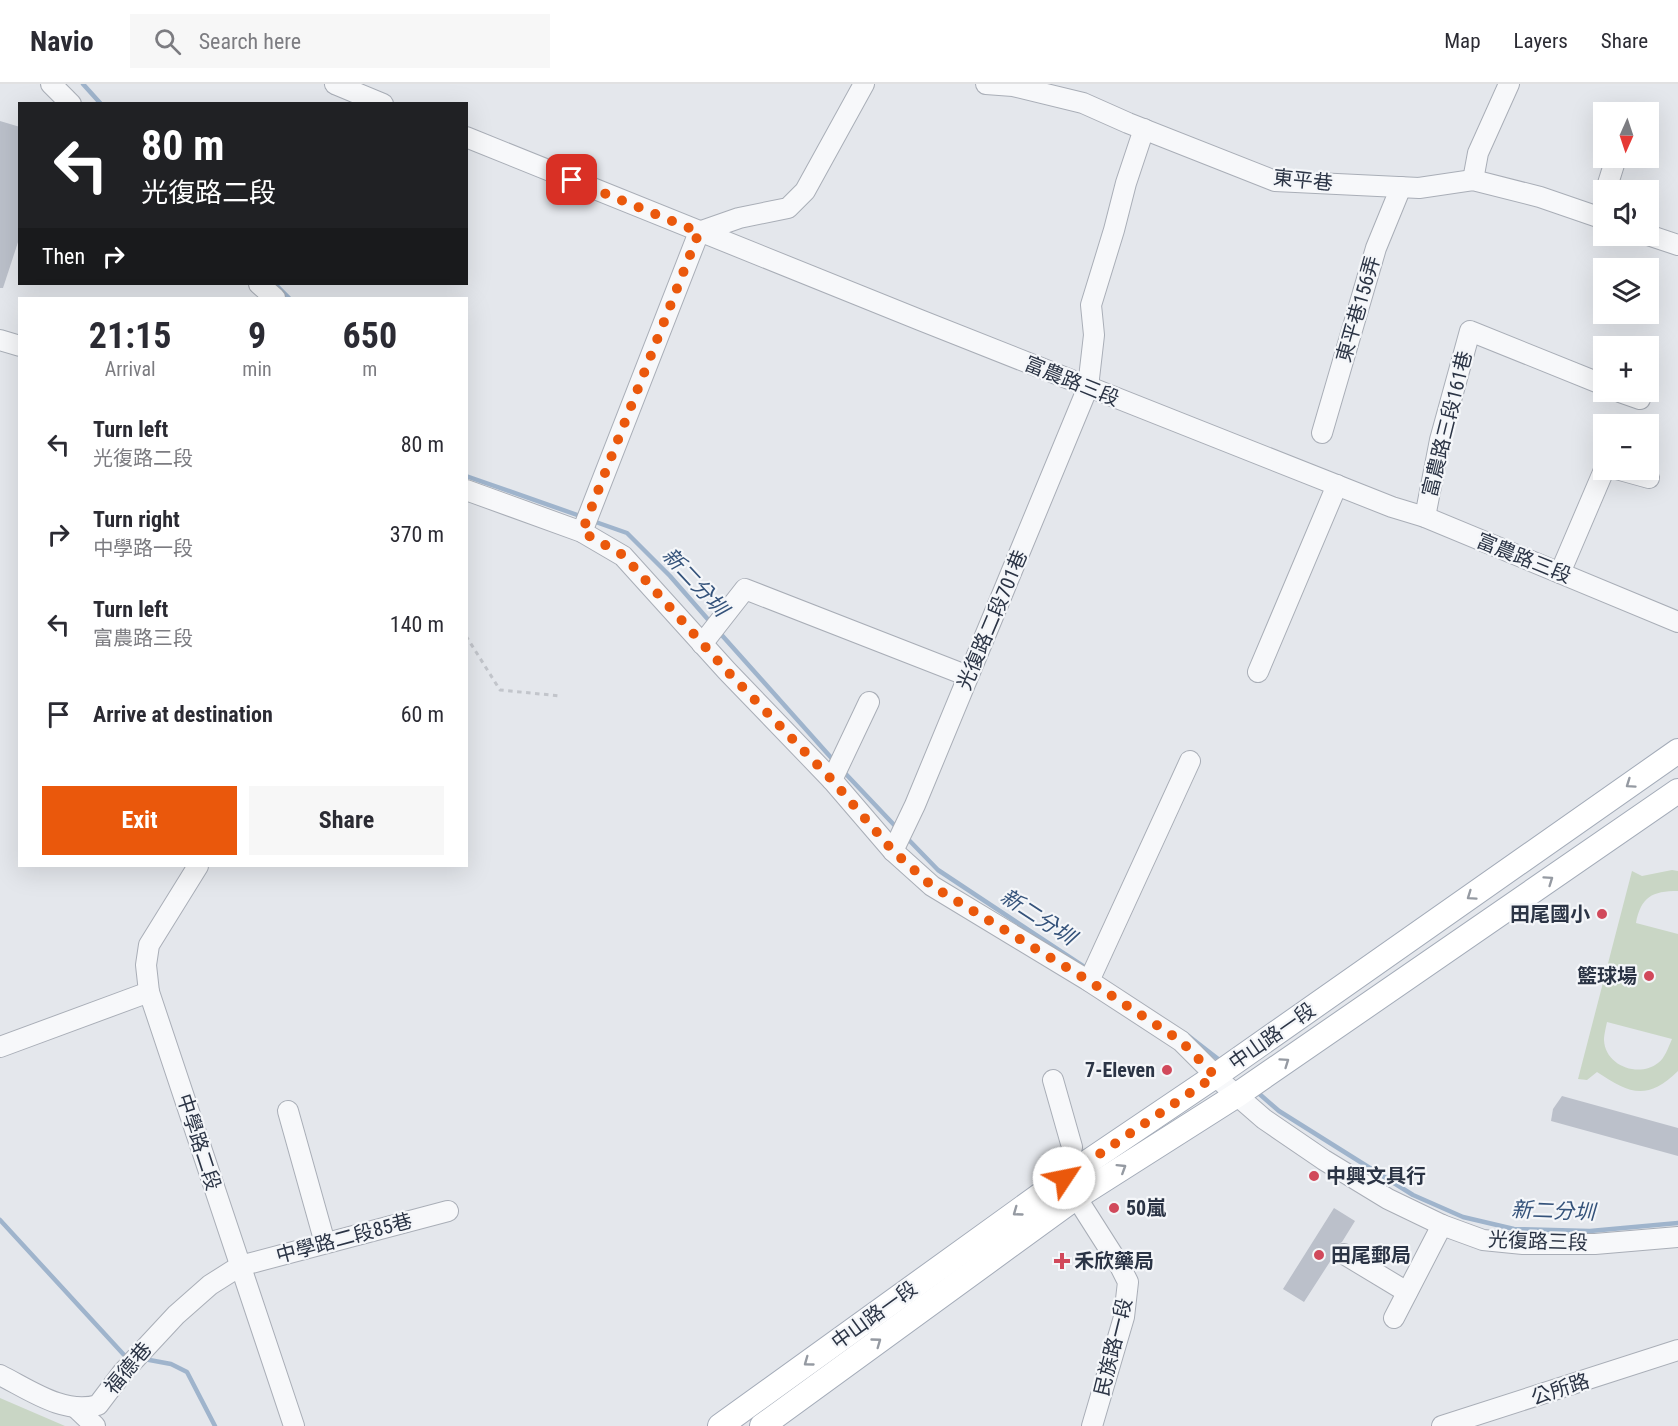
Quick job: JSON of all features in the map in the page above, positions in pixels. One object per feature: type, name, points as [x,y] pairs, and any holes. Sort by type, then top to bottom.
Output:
[{"type":"main road","name":"中山路一段","points":[[1226,1086],[1678,751]]},
{"type":"main road","name":"中山路一段","points":[[720,1426],[1069,1188],[1678,790]]},
{"type":"main road","name":"中山路一段","points":[[762,1426],[1069,1188]]},
{"type":"street","points":[[51,84],[69,102]]},
{"type":"street","points":[[335,84],[378,102]]},
{"type":"street","points":[[582,532],[699,232],[739,218],[788,208],[806,191],[864,84]]},
{"type":"street","name":"東平巷","points":[[986,84],[1013,86],[1083,103],[1275,181],[1419,188],[1473,180],[1540,197],[1593,215]]},
{"type":"street","points":[[1473,180],[1479,153],[1509,84]]},
{"type":"street","name":"光復路二段701巷","points":[[893,851],[915,805],[1088,387],[1094,335],[1091,305],[1144,129]]},
{"type":"street","name":"富農路三段","points":[[468,138],[1088,387],[1425,518],[1678,621]]},
{"type":"street","name":"東平巷156弄","points":[[1322,433],[1376,249],[1401,187]]},
{"type":"street","points":[[1659,239],[1678,245]]},
{"type":"street","points":[[261,285],[274,297]]},
{"type":"street","name":"富農路三段161巷","points":[[1425,518],[1440,440],[1470,331],[1593,381]]},
{"type":"street","points":[[0,340],[18,345]]},
{"type":"street","points":[[1560,573],[1600,480]]},
{"type":"street","points":[[1258,672],[1337,485]]},
{"type":"street","name":"光復路三段","points":[[468,491],[582,532],[623,555],[702,644],[832,780],[893,851],[932,886],[1089,981],[1181,1041],[1226,1086],[1264,1119],[1324,1160],[1388,1199],[1442,1225],[1483,1240],[1523,1244],[1595,1244],[1678,1237]]},
{"type":"street","points":[[702,644],[745,589],[968,676]]},
{"type":"street","points":[[832,780],[868,702]]},
{"type":"street","points":[[1089,981],[1190,761]]},
{"type":"street","name":"中學路二段","points":[[197,867],[148,945],[146,965],[149,993],[294,1426]]},
{"type":"street","points":[[0,1047],[149,993]]},
{"type":"street","points":[[1053,1080],[1072,1147],[1069,1188]]},
{"type":"street","points":[[288,1111],[325,1243]]},
{"type":"street","name":"民族路一段","points":[[1069,1188],[1128,1282],[1124,1317],[1092,1426]]},
{"type":"street","name":"中學路二段85巷","points":[[240,1266],[448,1211]]},
{"type":"street","points":[[1394,1318],[1442,1225]]},
{"type":"street","points":[[1344,1254],[1407,1292]]},
{"type":"street","name":"福德巷","points":[[75,1407],[98,1405],[123,1372],[176,1315],[210,1285],[240,1266]]},
{"type":"street","name":"公所路","points":[[1442,1426],[1678,1350]]},
{"type":"street","points":[[0,1375],[60,1404],[75,1407],[95,1426]]},
{"type":"path","points":[[468,639],[500,690],[561,696]]},
{"type":"green space","points":[[1672,870],[1678,871],[1678,891],[1661,892],[1649,897],[1641,907],[1636,923],[1678,934],[1678,1071],[1656,1087],[1638,1091],[1619,1085],[1597,1072],[1587,1080],[1578,1079],[1632,871],[1642,876]],"holes":[[[1607,1022],[1672,1039],[1660,1061],[1642,1069],[1624,1067],[1617,1063],[1610,1057],[1604,1040]]]},
{"type":"green space","points":[[0,1398],[65,1426],[0,1426]]},
{"type":"building","points":[[0,121],[18,126],[18,242],[3,288],[0,288]]},
{"type":"building","points":[[1562,1096],[1678,1128],[1678,1156],[1551,1121],[1553,1109]]},
{"type":"building","name":"田尾郵局","points":[[1334,1208],[1355,1221],[1342,1242],[1334,1247],[1333,1257],[1304,1302],[1283,1289]]},
{"type":"waterway","name":"新二分圳","points":[[83,84],[99,102]]},
{"type":"waterway","name":"新二分圳","points":[[276,285],[288,297]]},
{"type":"waterway","name":"新二分圳","points":[[468,477],[583,517]]},
{"type":"waterway","name":"新二分圳","points":[[590,520],[627,533],[670,576],[712,624]]},
{"type":"waterway","name":"新二分圳","points":[[719,632],[835,762]]},
{"type":"waterway","name":"新二分圳","points":[[843,771],[897,828]]},
{"type":"waterway","name":"新二分圳","points":[[905,836],[938,870],[1089,970]]},
{"type":"waterway","name":"新二分圳","points":[[1186,1034],[1222,1062]]},
{"type":"waterway","name":"新二分圳","points":[[1256,1091],[1279,1111],[1413,1195],[1463,1217],[1514,1229],[1590,1231],[1678,1223]]},
{"type":"waterway","points":[[0,1220],[125,1356],[130,1357]]},
{"type":"waterway","points":[[144,1359],[171,1364],[187,1372],[215,1426]]},
{"type":"place","name":"田尾國小","points":[[1602,914]]},
{"type":"place","name":"籃球場","points":[[1649,976]]},
{"type":"place","name":"7-Eleven","points":[[1167,1070]]},
{"type":"place","name":"中興文具行","points":[[1314,1176]]},
{"type":"place","name":"50嵐","points":[[1114,1208]]},
{"type":"place","name":"田尾郵局","points":[[1319,1255]]},
{"type":"place","name":"禾欣藥局","points":[[1062,1261]]},
{"type":"route","points":[[572,180],[699,232],[582,532],[623,555],[727,671],[832,780],[893,851],[932,886],[1089,981],[1181,1041],[1215,1076],[1064,1178]]}]
